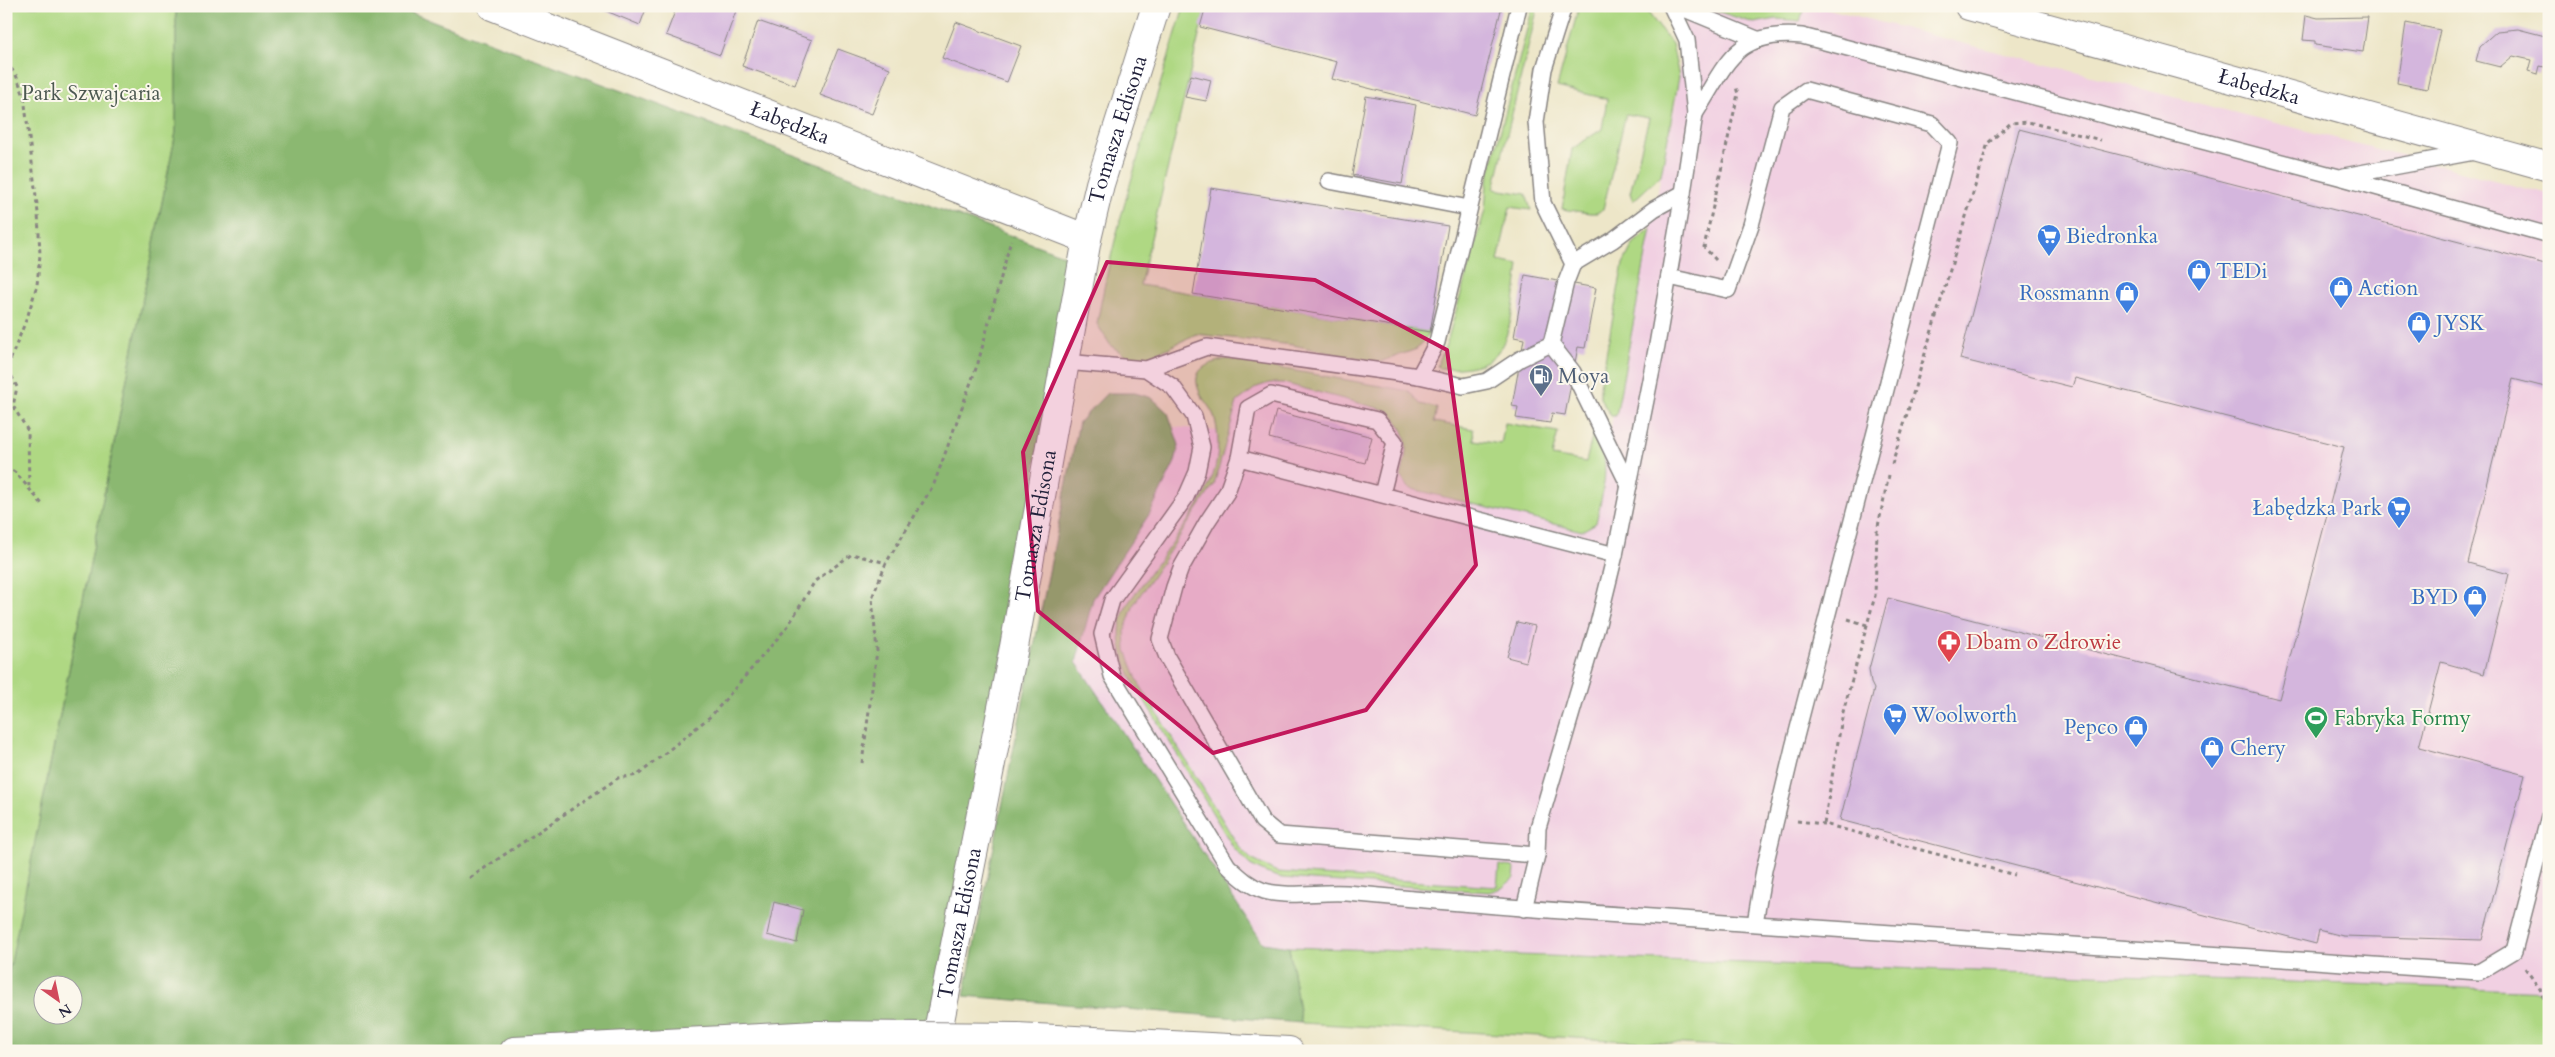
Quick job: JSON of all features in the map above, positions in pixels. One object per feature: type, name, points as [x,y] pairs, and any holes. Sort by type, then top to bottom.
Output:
[{"type":"street","name":"Łabędzka","points":[[492,6],[1087,239]]},
{"type":"street","name":"Tomasza Edisona","points":[[934,1051],[1014,647],[1087,239],[1100,184],[1156,6]]},
{"type":"street","name":"Łabędzka","points":[[1969,6],[2549,167]]},
{"type":"street","points":[[514,1051],[816,1035],[1017,1036],[1289,1051]]},
{"type":"lane","points":[[1419,376],[1437,342],[1519,6]]},
{"type":"lane","points":[[1564,6],[1544,69],[1536,122],[1543,203],[1573,264]]},
{"type":"lane","points":[[1524,909],[1537,855],[1538,828],[1598,624],[1615,555],[1630,486],[1683,194],[1695,114],[1687,40],[1671,6]]},
{"type":"lane","points":[[1677,6],[1757,39]]},
{"type":"lane","points":[[1695,114],[1737,50],[1757,39],[1777,34],[1802,36],[2339,177],[2549,235]]},
{"type":"lane","points":[[1669,277],[1728,290],[1750,225],[1782,107],[1806,90],[1932,124],[1950,143],[1793,748],[1764,870],[1755,923]]},
{"type":"lane","points":[[2339,177],[2485,149]]},
{"type":"lane","points":[[1329,181],[1469,208]]},
{"type":"lane","points":[[1551,344],[1566,282],[1573,264],[1613,240],[1654,208],[1683,194]]},
{"type":"lane","points":[[1065,362],[1146,369],[1207,347],[1419,376],[1463,386],[1488,381],[1520,359],[1551,344]]},
{"type":"lane","points":[[1551,344],[1573,372],[1630,486]]},
{"type":"lane","points":[[1146,369],[1173,387],[1194,416],[1202,447],[1197,472],[1186,496],[1112,600],[1102,634],[1112,676],[1228,866],[1246,882],[1265,891],[1288,893],[1327,892],[1524,909],[1755,923],[2164,953],[2479,972],[2514,951],[2549,816]]},
{"type":"lane","points":[[1382,494],[1395,442],[1377,420],[1271,395],[1248,408],[1239,458],[1228,492],[1207,522],[1181,568],[1160,639],[1167,657],[1262,821],[1279,835],[1295,838],[1537,855]]},
{"type":"lane","points":[[1239,458],[1615,555]]},
{"type":"path","points":[[6,62],[16,75],[24,96],[38,213],[40,255],[37,285],[7,370],[18,387],[13,406],[28,432],[29,489]]},
{"type":"path","points":[[1717,261],[1704,247],[1738,94],[1734,80]]},
{"type":"path","points":[[2015,875],[1824,824],[1843,712],[1875,596],[1876,531],[1891,467],[1988,143],[2011,123],[2028,122],[2105,141]]},
{"type":"path","points":[[862,763],[877,651],[872,598],[886,562],[934,484],[978,363],[1019,213]]},
{"type":"path","points":[[6,466],[42,504]]},
{"type":"path","points":[[470,878],[618,778],[638,775],[712,715],[788,626],[815,581],[852,554],[886,562]]},
{"type":"path","points":[[2514,951],[2540,989],[2549,1011]]},
{"type":"highlighted area","points":[[1107,262],[1315,280],[1447,350],[1476,565],[1366,710],[1213,753],[1038,611],[1023,452]]},
{"type":"shaded area","points":[[1687,6],[1817,6],[2397,154],[2549,195],[2549,991],[1289,947],[1264,943],[1076,662],[1093,599],[1150,513],[1175,462],[1179,445],[1174,427],[1217,431],[1234,414],[1237,402],[1257,387],[1269,383],[1283,383],[1389,411],[1399,422],[1406,437],[1408,449],[1401,477],[1605,480],[1604,460],[1676,100]]},
{"type":"green space","name":"Park Szwajcaria","points":[[6,6],[176,6],[176,132],[49,770],[8,987]]},
{"type":"green space","points":[[176,6],[393,6],[1071,258],[934,1051],[6,1051],[6,987],[176,132]]},
{"type":"green space","points":[[1184,6],[1206,6],[1140,285],[1430,332],[1417,349],[1377,363],[1293,345],[1196,334],[1138,363],[1111,346],[1097,324],[1105,284],[1136,164]]},
{"type":"green space","points":[[1533,6],[1538,6],[1494,189],[1526,194],[1531,210],[1510,207],[1498,261],[1519,265],[1509,327],[1500,349],[1487,361],[1468,367],[1440,369],[1437,366],[1447,342],[1485,210],[1487,183]]},
{"type":"green space","points":[[1700,6],[1806,6],[1800,21],[1777,19],[1754,23]]},
{"type":"green space","points":[[1578,10],[1646,10],[1672,44],[1679,77],[1661,175],[1633,201],[1630,193],[1649,118],[1626,114],[1603,209],[1597,213],[1562,209],[1572,149],[1602,129],[1607,99],[1557,87]]},
{"type":"green space","points":[[1651,228],[1616,416],[1611,416],[1600,398],[1600,386],[1623,264],[1633,244]]},
{"type":"green space","points":[[1227,359],[1409,391],[1420,404],[1437,408],[1434,422],[1473,429],[1474,440],[1501,444],[1505,423],[1558,432],[1552,456],[1586,462],[1593,433],[1599,443],[1605,465],[1601,500],[1596,523],[1582,531],[1408,488],[1401,477],[1406,442],[1401,428],[1389,411],[1283,383],[1269,383],[1257,387],[1237,402],[1214,485],[1134,604],[1125,630],[1126,650],[1138,682],[1239,847],[1251,859],[1277,872],[1497,887],[1499,865],[1513,867],[1515,869],[1514,878],[1502,888],[1489,892],[1282,878],[1250,865],[1233,847],[1134,683],[1126,666],[1121,647],[1120,628],[1122,618],[1129,602],[1188,521],[1210,483],[1217,459],[1217,427],[1212,412],[1200,393],[1197,378],[1202,368]]},
{"type":"green space","points":[[1107,393],[1135,393],[1152,398],[1168,413],[1179,445],[1175,462],[1150,513],[1093,599],[1076,662],[1263,943],[1289,947],[1301,1023],[964,996],[1079,422]]},
{"type":"green space","points":[[1289,947],[2549,991],[2549,1051],[1812,1051],[1301,1023]]},
{"type":"building","points":[[594,6],[647,6],[640,25]]},
{"type":"building","points":[[677,6],[731,6],[737,8],[720,55],[666,35]]},
{"type":"building","points":[[1206,6],[1502,6],[1475,115],[1332,79],[1337,62],[1200,27]]},
{"type":"building","points":[[2306,15],[2318,18],[2368,17],[2363,52],[2315,45],[2315,41],[2303,40]]},
{"type":"building","points":[[758,21],[812,40],[795,85],[742,66]]},
{"type":"building","points":[[956,22],[1021,46],[1007,82],[942,58]]},
{"type":"building","points":[[2406,23],[2440,30],[2427,89],[2397,83]]},
{"type":"building","points":[[2518,29],[2549,37],[2549,68],[2540,66],[2538,74],[2528,71],[2531,60],[2513,56],[2500,67],[2476,61],[2480,46],[2497,31]]},
{"type":"building","points":[[838,49],[890,68],[872,114],[820,95]]},
{"type":"building","points":[[1191,75],[1211,80],[1206,101],[1185,97]]},
{"type":"building","points":[[1366,96],[1416,105],[1402,184],[1352,175]]},
{"type":"building","name":"Łabędzka Park","points":[[2019,129],[2549,265],[2549,388],[2513,379],[2468,563],[2509,574],[2484,674],[2441,662],[2419,747],[2525,775],[2482,940],[2343,936],[2319,930],[2316,944],[1840,820],[1874,689],[1869,669],[1888,598],[2279,699],[2332,496],[2344,447],[2075,378],[2072,387],[1960,359]]},
{"type":"building","points":[[1211,188],[1448,226],[1430,332],[1193,294]]},
{"type":"building","points":[[1525,275],[1596,288],[1585,348],[1578,347],[1565,415],[1552,413],[1550,423],[1516,418],[1518,407],[1512,406],[1524,339],[1514,337]]},
{"type":"building","points":[[1276,411],[1372,437],[1365,463],[1269,438]]},
{"type":"building","points":[[1517,622],[1535,626],[1526,662],[1507,657]]},
{"type":"building","points":[[774,902],[803,910],[797,943],[767,935]]},
{"type":"place","name":"Biedronka","points":[[2049,257]]},
{"type":"place","name":"TEDi","points":[[2199,292]]},
{"type":"place","name":"Action","points":[[2341,309]]},
{"type":"place","name":"Rossmann","points":[[2127,314]]},
{"type":"place","name":"JYSK","points":[[2419,344]]},
{"type":"place","name":"Moya","points":[[1541,397]]},
{"type":"place","name":"Łabędzka Park","points":[[2399,529]]},
{"type":"place","name":"BYD","points":[[2475,618]]},
{"type":"place","name":"Dbam o Zdrowie","points":[[1949,663]]},
{"type":"place","name":"Woolworth","points":[[1895,736]]},
{"type":"place","name":"Fabryka Formy","points":[[2316,739]]},
{"type":"place","name":"Pepco","points":[[2136,748]]},
{"type":"place","name":"Chery","points":[[2212,769]]}]
